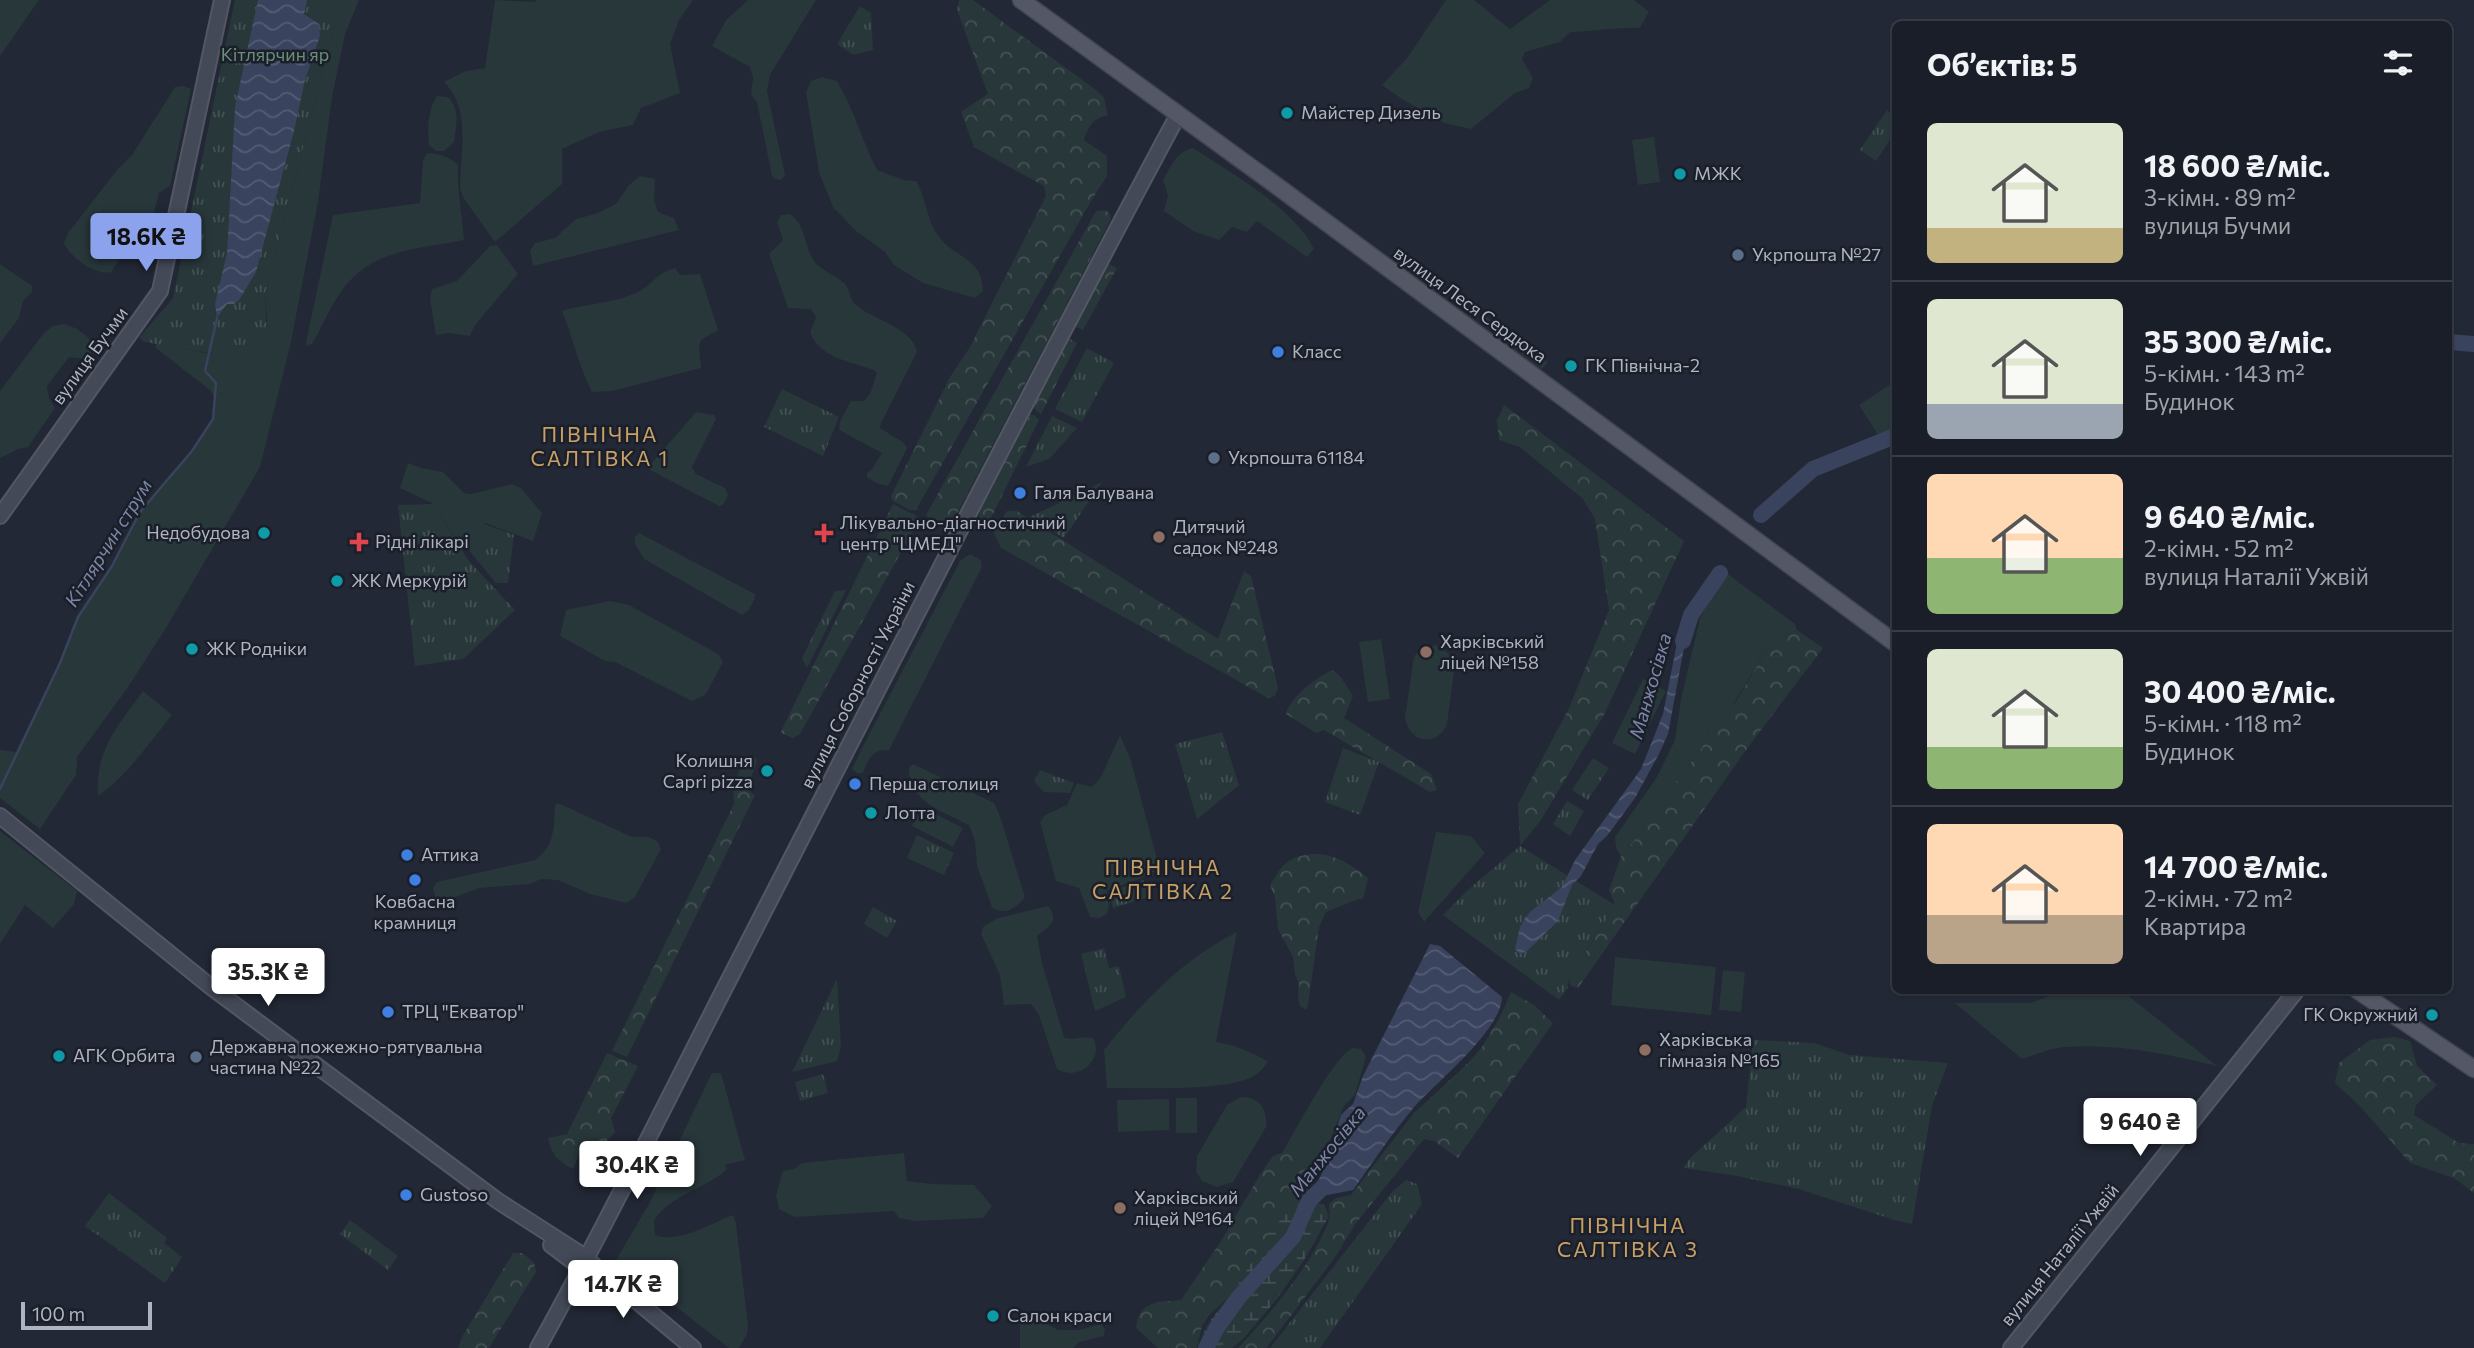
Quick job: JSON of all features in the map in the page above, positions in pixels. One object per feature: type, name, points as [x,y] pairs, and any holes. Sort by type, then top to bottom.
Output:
[{"type":"main road","name":"вулиця Леся Сердюка","points":[[1021,0],[1892,641]]},
{"type":"main road","points":[[2363,994],[2474,1069]]},
{"type":"street","name":"вулиця Бучми","points":[[0,516],[160,291],[222,0]]},
{"type":"street","name":"вулиця Соборності України","points":[[532,1348],[540,1328],[654,1125],[955,535],[1178,115]]},
{"type":"street","points":[[0,816],[211,987],[693,1348]]},
{"type":"street","name":"вулиця Наталії Ужвій","points":[[2011,1348],[2294,994]]},
{"type":"street","name":"вулиця Соборності України","points":[[538,1348],[580,1261]]},
{"type":"green space","points":[[0,0],[39,0],[0,56]]},
{"type":"green space","name":"Кітлярчин яр","points":[[235,0],[341,0],[265,295],[267,349],[251,360],[145,342],[139,338],[173,298]]},
{"type":"green space","points":[[341,0],[359,0],[345,34],[332,97],[318,202],[291,342],[260,467],[166,628],[126,690],[77,757],[76,775],[40,829],[0,798],[0,750],[18,752],[60,663],[78,617],[112,566],[140,512],[192,451],[213,419],[215,400],[211,391],[156,348],[156,343],[211,354],[267,322],[265,295]]},
{"type":"green space","points":[[495,0],[693,0],[679,20],[670,44],[680,93],[641,108],[633,125],[599,132],[562,149],[562,184],[495,242],[464,199],[460,189],[461,119],[453,93],[444,82],[466,71],[485,68]]},
{"type":"green space","points":[[748,0],[816,0],[770,75],[767,91],[785,175],[781,180],[772,176],[757,102],[751,95],[753,78],[750,67],[712,46],[726,20]]},
{"type":"green space","points":[[959,0],[973,0],[1104,98],[1108,115],[1092,124],[1084,140],[1107,156],[1107,176],[916,510],[910,510],[893,501],[891,496],[950,377],[970,347],[1046,196],[1044,186],[974,147],[961,112],[988,94],[957,10]]},
{"type":"green space","points":[[1446,0],[1474,0],[1510,29],[1550,0],[1634,0],[1649,12],[1640,28],[1570,32],[1560,42],[1525,52],[1522,59],[1533,78],[1529,88],[1515,93],[1471,129],[1444,123],[1382,85],[1408,57]]},
{"type":"green space","points":[[860,6],[871,13],[873,50],[853,55],[837,44]]},
{"type":"green space","points":[[822,77],[837,81],[877,170],[904,180],[916,181],[931,224],[939,237],[978,271],[983,291],[975,298],[923,283],[894,265],[885,252],[856,231],[833,207],[819,172],[806,92],[811,81]]},
{"type":"green space","points":[[184,86],[191,89],[170,186],[159,193],[149,232],[127,248],[111,272],[91,268],[67,248],[64,243],[68,233],[132,155],[175,87]]},
{"type":"green space","points":[[437,96],[448,97],[456,112],[454,142],[444,151],[436,151],[429,145],[429,120]]},
{"type":"green space","points":[[1887,110],[1892,114],[1892,137],[1876,161],[1860,150]]},
{"type":"green space","points":[[1654,137],[1660,182],[1638,185],[1632,140]]},
{"type":"green space","points":[[1193,148],[1260,192],[1292,219],[1314,249],[1307,257],[1257,221],[1247,232],[1232,227],[1219,240],[1193,231],[1164,211],[1168,195],[1163,180],[1178,156]]},
{"type":"green space","points":[[427,153],[444,156],[458,165],[464,240],[407,250],[367,266],[343,290],[312,344],[307,346],[333,215],[420,203],[423,161]]},
{"type":"green space","points":[[640,176],[655,179],[654,200],[658,212],[674,218],[679,230],[533,266],[530,251],[535,243],[555,238],[576,219],[598,213],[616,204],[628,186]]},
{"type":"green space","points":[[1106,210],[1111,219],[951,525],[934,522],[926,515],[1096,211]]},
{"type":"green space","points":[[789,214],[801,228],[814,261],[845,284],[852,301],[861,309],[900,330],[914,343],[917,352],[880,428],[904,443],[907,448],[888,486],[867,477],[867,473],[882,453],[839,430],[840,421],[851,401],[864,401],[870,394],[877,373],[829,354],[815,342],[810,333],[816,317],[811,309],[788,308],[769,254],[783,240],[777,222],[781,215]]},
{"type":"green space","points":[[497,245],[518,274],[475,325],[470,336],[448,333],[436,335],[430,299],[432,289],[457,281],[490,246]]},
{"type":"green space","points":[[1106,263],[1117,268],[1083,330],[1072,325]]},
{"type":"green space","points":[[0,264],[32,286],[32,292],[23,301],[19,318],[0,343]]},
{"type":"green space","points":[[675,268],[680,275],[700,274],[718,330],[701,340],[701,368],[612,391],[592,392],[562,311],[634,294]]},
{"type":"green space","points":[[1485,316],[1548,362],[1542,369],[1480,322]]},
{"type":"green space","points":[[63,324],[82,332],[94,349],[87,359],[69,357],[47,386],[49,398],[55,408],[28,447],[0,458],[0,391],[44,333],[53,326]]},
{"type":"green space","points":[[1068,338],[1077,343],[1041,414],[1032,407]]},
{"type":"green space","points":[[1087,348],[1114,363],[1082,422],[1055,409]]},
{"type":"green space","points":[[1892,383],[1892,430],[1878,435],[1859,405]]},
{"type":"green space","points":[[782,389],[839,417],[823,456],[764,427]]},
{"type":"green space","points":[[1504,405],[1684,541],[1605,713],[1541,820],[1520,846],[1518,804],[1569,708],[1609,610],[1595,519],[1583,499],[1520,447],[1499,440],[1497,420]]},
{"type":"green space","points":[[696,412],[714,415],[716,419],[692,467],[696,474],[725,488],[728,495],[723,505],[719,506],[650,470],[649,466]]},
{"type":"green space","points":[[1030,415],[1039,420],[989,522],[982,521],[979,517],[980,508]]},
{"type":"green space","points":[[1052,416],[1077,428],[1049,459],[1026,467]]},
{"type":"green space","points":[[408,463],[443,472],[464,493],[471,494],[512,484],[521,488],[542,513],[533,541],[485,523],[468,549],[460,546],[434,504],[400,488]]},
{"type":"green space","points":[[1102,482],[1064,538],[1030,517]]},
{"type":"green space","points":[[434,504],[468,560],[515,610],[463,659],[415,666],[398,505]]},
{"type":"green space","points":[[893,504],[920,518],[800,734],[793,738],[781,733],[782,729]]},
{"type":"green space","points":[[1007,511],[1017,511],[1218,639],[1244,571],[1251,576],[1278,688],[1275,696],[1268,698],[1001,548],[994,533]]},
{"type":"green space","points":[[484,524],[514,535],[508,583],[496,583],[468,549]]},
{"type":"green space","points":[[639,533],[755,594],[751,606],[742,615],[644,559],[635,544],[635,537]]},
{"type":"green space","points":[[970,554],[981,560],[982,567],[889,750],[875,753],[863,772],[858,774],[852,769],[863,746],[960,561]]},
{"type":"green space","points":[[1725,572],[1795,624],[1797,630],[1771,642],[1734,703],[1710,725],[1702,748],[1621,856],[1616,848],[1615,837],[1657,777],[1675,740],[1681,699],[1700,618]]},
{"type":"green space","points":[[846,590],[807,668],[802,658],[835,591]]},
{"type":"green space","points":[[610,601],[629,605],[718,654],[723,662],[706,694],[692,701],[615,662],[605,661],[560,636],[566,610]]},
{"type":"green space","points":[[1797,630],[1823,648],[1746,750],[1578,988],[1571,986],[1569,979],[1615,905],[1609,890],[1621,856],[1702,748],[1710,725],[1723,706],[1735,703],[1771,642]]},
{"type":"green space","points":[[1381,639],[1390,699],[1368,702],[1359,642]]},
{"type":"green space","points":[[1436,645],[1448,653],[1455,664],[1447,724],[1437,737],[1424,739],[1412,733],[1405,718],[1414,656],[1424,648]]},
{"type":"green space","points":[[1332,670],[1340,676],[1353,696],[1344,718],[1431,774],[1437,790],[1430,792],[1324,730],[1316,733],[1286,714],[1298,694]]},
{"type":"green space","points":[[1643,679],[1666,691],[1635,754],[1612,743]]},
{"type":"green space","points":[[143,691],[172,715],[129,769],[98,796],[100,765],[104,752]]},
{"type":"green space","points":[[1222,732],[1239,785],[1197,819],[1175,744]]},
{"type":"green space","points":[[1120,735],[1131,761],[1157,859],[1157,870],[1107,890],[1107,914],[1100,918],[1090,917],[1079,888],[1056,881],[1040,822],[1045,815],[1067,805],[1077,783],[1092,787],[1101,777]]},
{"type":"green space","points":[[1343,748],[1379,762],[1360,815],[1325,802]]},
{"type":"green space","points":[[745,757],[755,757],[757,761],[747,790],[755,795],[627,1057],[612,1051],[734,804],[733,787]]},
{"type":"green space","points":[[1593,758],[1609,768],[1588,800],[1572,790]]},
{"type":"green space","points":[[913,764],[994,803],[1025,897],[1014,907],[1002,911],[992,907],[977,866],[975,841],[969,825],[921,798],[911,780],[909,768]]},
{"type":"green space","points":[[1040,770],[1074,783],[1070,793],[1044,792],[1034,781]]},
{"type":"green space","points":[[1567,801],[1584,811],[1570,836],[1553,824]]},
{"type":"green space","points":[[558,803],[632,837],[649,837],[658,842],[661,849],[635,897],[626,903],[590,894],[558,880],[541,879],[530,884],[479,888],[450,899],[446,905],[438,908],[433,888],[437,882],[535,860],[542,855],[552,836],[555,805]]},
{"type":"green space","points":[[922,807],[963,828],[953,847],[912,826]]},
{"type":"green space","points":[[0,831],[77,891],[74,904],[53,928],[25,905],[0,944]]},
{"type":"green space","points":[[1436,832],[1471,836],[1485,853],[1424,922],[1418,912]]},
{"type":"green space","points":[[917,835],[954,853],[944,875],[907,858]]},
{"type":"green space","points":[[1520,846],[1615,905],[1559,1000],[1443,915]]},
{"type":"green space","points":[[1311,854],[1335,857],[1368,878],[1363,899],[1326,912],[1319,927],[1306,1010],[1300,1006],[1299,984],[1293,957],[1278,929],[1275,898],[1270,885],[1286,863]]},
{"type":"green space","points":[[1144,880],[1149,897],[1113,908],[1108,892]]},
{"type":"green space","points":[[1048,906],[1053,920],[1037,936],[1042,963],[1064,1037],[1093,1038],[1096,1046],[1092,1061],[1087,1067],[1073,1073],[1057,1069],[1039,1015],[1031,1004],[1004,1005],[1000,975],[981,934],[983,927],[998,918]]},
{"type":"green space","points":[[873,907],[897,921],[887,938],[864,924]]},
{"type":"green space","points":[[1237,932],[1216,1042],[1256,1055],[1268,1062],[1264,1067],[1245,1080],[1207,1087],[1107,1088],[1104,1050],[1118,1033],[1148,999],[1181,969]]},
{"type":"green space","points":[[1104,948],[1109,968],[1119,966],[1126,997],[1095,1011],[1081,954]]},
{"type":"green space","points":[[1615,957],[1716,967],[1711,1015],[1611,1005]]},
{"type":"green space","points":[[1723,970],[1745,972],[1741,1012],[1719,1010]]},
{"type":"green space","points":[[837,979],[841,1046],[837,1061],[792,1072]]},
{"type":"green space","points":[[1511,992],[1534,1005],[1553,1023],[1458,1158],[1434,1141],[1424,1139],[1356,1223],[1336,1256],[1268,1346],[1238,1348],[1276,1304],[1313,1253],[1329,1220],[1329,1204],[1336,1198],[1351,1195],[1413,1114],[1482,1047]]},
{"type":"green space","points":[[2056,994],[2126,994],[2217,1066],[2123,1048],[2084,1046],[2048,1050],[2022,1059],[1955,1003],[2030,1003]]},
{"type":"green space","points":[[2395,1037],[2410,1041],[2417,1066],[2437,1085],[2416,1105],[2414,1115],[2459,1143],[2474,1144],[2474,1193],[2454,1178],[2410,1163],[2359,1105],[2335,1083],[2339,1063],[2370,1040]]},
{"type":"green space","points":[[1753,1040],[1815,1043],[1849,1055],[1948,1063],[1932,1106],[1912,1224],[1799,1189],[1684,1168],[1690,1158],[1746,1107]]},
{"type":"green space","points":[[1353,1048],[1361,1049],[1366,1056],[1355,1095],[1344,1106],[1315,1177],[1309,1159],[1282,1153],[1336,1064]]},
{"type":"green space","points":[[607,1053],[638,1066],[611,1118],[615,1132],[601,1147],[589,1146],[582,1150],[573,1169],[556,1156],[548,1138],[567,1134]]},
{"type":"green space","points":[[712,1073],[721,1073],[745,1160],[725,1165],[727,1169],[718,1176],[669,1204],[654,1221],[655,1235],[684,1235],[733,1215],[748,1326],[747,1334],[739,1348],[729,1348],[616,1260],[649,1204]]},
{"type":"green space","points":[[823,1074],[828,1093],[800,1101],[795,1082]]},
{"type":"green space","points":[[1241,1097],[1253,1099],[1261,1105],[1266,1127],[1233,1182],[1217,1187],[1202,1181],[1196,1172],[1197,1156],[1227,1105]]},
{"type":"green space","points":[[1176,1098],[1197,1098],[1197,1133],[1176,1133]]},
{"type":"green space","points":[[1169,1099],[1169,1130],[1118,1132],[1117,1100]]},
{"type":"green space","points":[[904,1153],[907,1181],[974,1185],[992,1206],[983,1218],[915,1221],[899,1218],[894,1211],[795,1217],[779,1209],[776,1195],[783,1171],[794,1169],[802,1163]]},
{"type":"green space","points":[[1299,1153],[1309,1159],[1315,1177],[1287,1232],[1234,1293],[1210,1314],[1202,1326],[1197,1348],[1158,1348],[1136,1328],[1141,1312],[1151,1304],[1181,1300],[1221,1241],[1261,1173],[1273,1156]]},
{"type":"green space","points":[[1406,1180],[1417,1184],[1422,1204],[1320,1348],[1270,1348],[1391,1193]]},
{"type":"green space","points":[[109,1193],[167,1238],[164,1243],[182,1257],[165,1283],[85,1226]]},
{"type":"green space","points":[[1305,1204],[1324,1204],[1329,1216],[1306,1257],[1277,1299],[1232,1348],[1199,1348],[1204,1331],[1236,1287],[1273,1227],[1293,1209]]},
{"type":"green space","points":[[350,1220],[398,1256],[388,1270],[340,1234]]},
{"type":"green space","points":[[513,1253],[522,1253],[534,1262],[536,1272],[489,1348],[458,1348],[462,1337]]},
{"type":"green space","points":[[1020,1322],[1043,1322],[1058,1330],[1079,1330],[1101,1324],[1105,1329],[1104,1336],[1079,1342],[1073,1348],[1020,1348]]},
{"type":"water","points":[[258,0],[307,0],[304,14],[319,24],[320,36],[305,80],[256,272],[239,300],[234,304],[227,304],[217,318],[215,304],[227,253],[235,107]]},
{"type":"water","points":[[1692,619],[1668,734],[1659,754],[1635,798],[1598,844],[1581,876],[1572,885],[1558,921],[1527,951],[1520,954],[1515,949],[1520,927],[1530,912],[1562,887],[1575,860],[1641,769],[1663,714],[1681,622]]},
{"type":"water","points":[[1430,944],[1440,946],[1502,997],[1499,1010],[1480,1039],[1415,1106],[1353,1190],[1309,1201],[1323,1171],[1341,1115],[1353,1104],[1363,1076]]},
{"type":"waterway","name":"Кітлярчин струм","points":[[0,789],[60,663],[78,617],[112,566],[140,512],[192,451],[213,419],[216,383],[205,371],[217,318]]},
{"type":"waterway","name":"Манжосівка","points":[[2452,342],[2474,344]]},
{"type":"waterway","name":"Манжосівка","points":[[1761,515],[1813,469],[1892,437]]},
{"type":"waterway","name":"Манжосівка","points":[[1683,641],[1691,615],[1720,573]]},
{"type":"waterway","name":"Манжосівка","points":[[1206,1348],[1239,1297],[1293,1237],[1309,1201],[1323,1187]]},
{"type":"place","name":"Майстер Дизель","points":[[1287,113]]},
{"type":"place","name":"МЖК","points":[[1680,174]]},
{"type":"place","name":"Укрпошта №27","points":[[1738,255]]},
{"type":"place","name":"Класс","points":[[1278,352]]},
{"type":"place","name":"ГК Північна-2","points":[[1571,366]]},
{"type":"place","name":"Укрпошта 61184","points":[[1214,458]]},
{"type":"place","name":"Галя Балувана","points":[[1020,493]]},
{"type":"place","name":"Недобудова","points":[[264,533]]},
{"type":"place","name":"Лікувально-діагностичний центр \"ЦМЕД\"","points":[[824,533]]},
{"type":"place","name":"Дитячий садок №248","points":[[1159,537]]},
{"type":"place","name":"Рідні лікарі","points":[[359,542]]},
{"type":"place","name":"ЖК Меркурій","points":[[337,581]]},
{"type":"place","name":"ЖК Родніки","points":[[192,649]]},
{"type":"place","name":"Харківський ліцей №158","points":[[1426,652]]},
{"type":"place","name":"Колишня Capri pizza","points":[[767,771]]},
{"type":"place","name":"Перша столиця","points":[[855,784]]},
{"type":"place","name":"Лотта","points":[[871,813]]},
{"type":"place","name":"Аттика","points":[[407,855]]},
{"type":"place","name":"Ковбасна крамниця","points":[[415,880]]},
{"type":"place","name":"ТРЦ \"Екватор\"","points":[[388,1012]]},
{"type":"place","name":"ГК Окружний","points":[[2432,1015]]},
{"type":"place","name":"Харківська гімназія №165","points":[[1645,1050]]},
{"type":"place","name":"АГК Орбита","points":[[59,1056]]},
{"type":"place","name":"Державна пожежно-рятувальна частина №22","points":[[196,1057]]},
{"type":"place","name":"Gustoso","points":[[406,1195]]},
{"type":"place","name":"Харківський ліцей №164","points":[[1120,1208]]},
{"type":"place","name":"Салон краси","points":[[993,1316]]},
{"type":"district","name":"ПІВНІЧНА САЛТІВКА 1","points":[[600,447]]},
{"type":"district","name":"ПІВНІЧНА САЛТІВКА 2","points":[[1163,880]]},
{"type":"district","name":"ПІВНІЧНА САЛТІВКА 3","points":[[1628,1238]]}]
